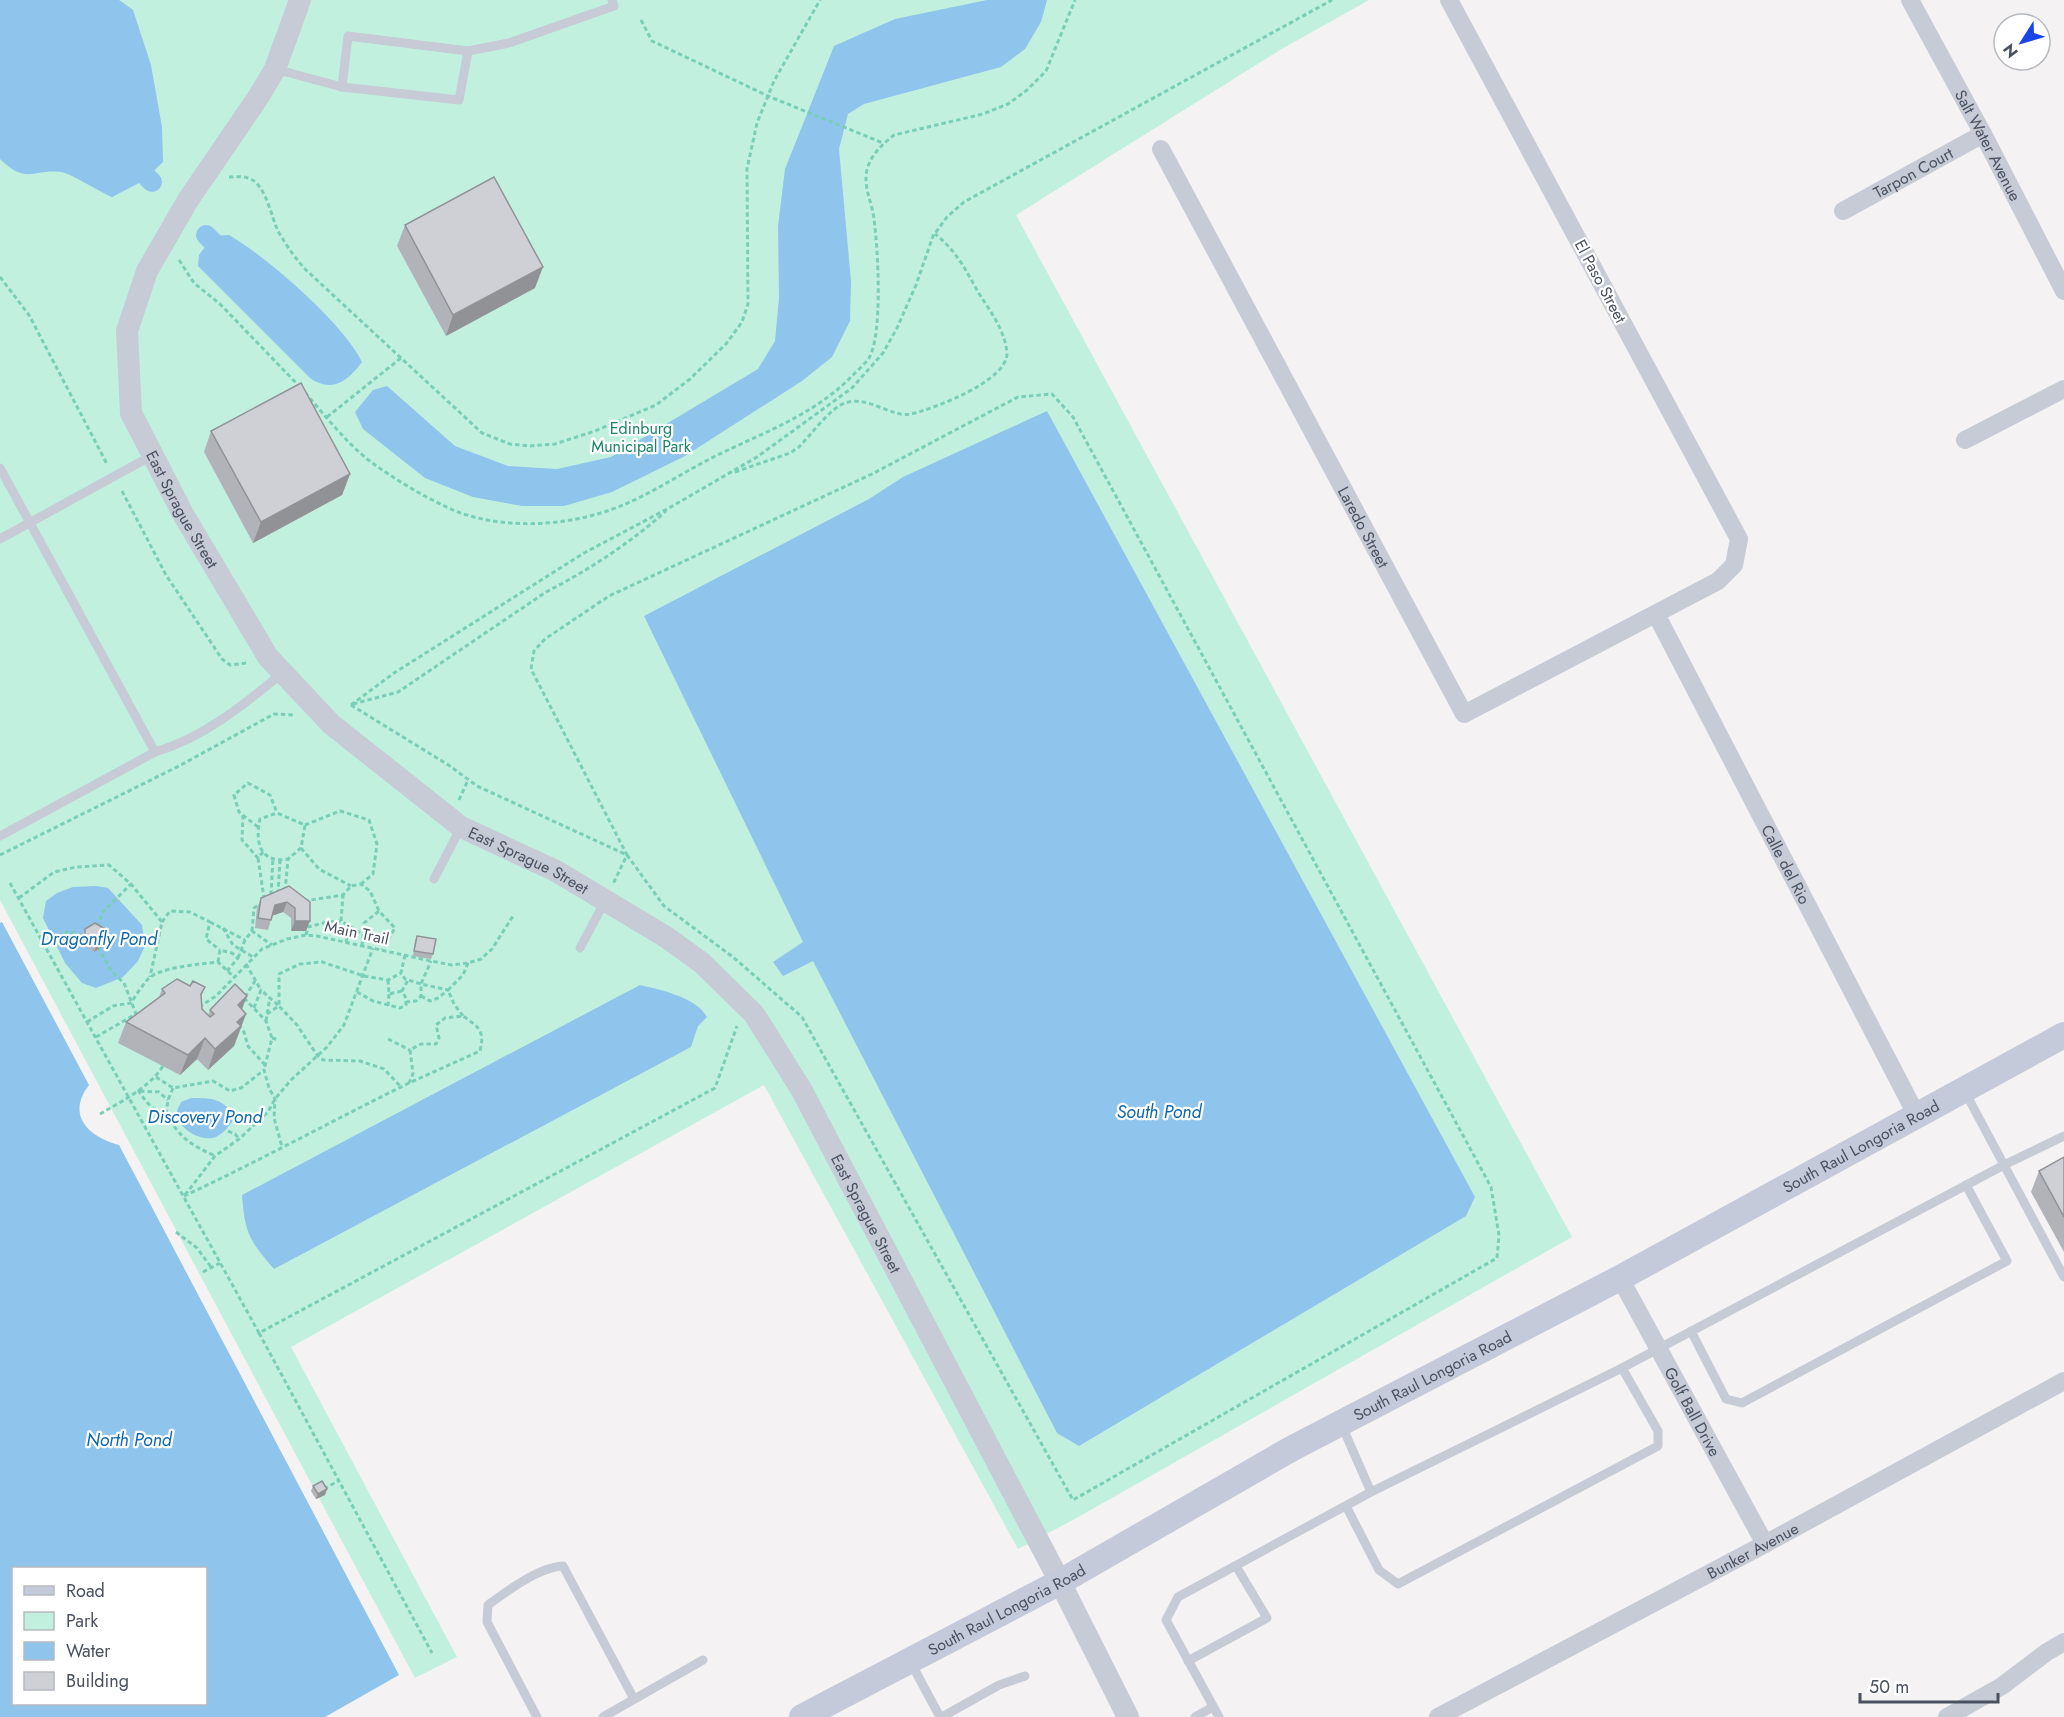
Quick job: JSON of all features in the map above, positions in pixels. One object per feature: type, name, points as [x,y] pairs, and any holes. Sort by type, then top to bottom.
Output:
[{"type":"main road","name":"South Raul Longoria Road","points":[[802,1717],[1060,1582],[1291,1449],[1620,1278],[2064,1035]]},
{"type":"street","name":"East Sprague Street","points":[[300,0],[275,69],[188,200],[147,271],[127,332],[132,413],[183,514],[267,657],[331,724],[461,827],[609,893],[702,963],[754,1014],[801,1089],[1060,1582],[1128,1717]]},
{"type":"street","name":"El Paso Street","points":[[1449,0],[1739,539],[1734,565],[1718,581],[1656,614]]},
{"type":"street","name":"Salt Water Avenue","points":[[1910,0],[1983,134],[2064,291]]},
{"type":"street","name":"Tarpon Court","points":[[1843,211],[1983,134]]},
{"type":"street","name":"Laredo Street","points":[[1161,149],[1464,714],[1656,614]]},
{"type":"street","points":[[1965,440],[2064,389]]},
{"type":"street","name":"Calle del Rio","points":[[1656,614],[1916,1114]]},
{"type":"street","name":"Golf Ball Drive","points":[[1620,1278],[1765,1544]]},
{"type":"street","name":"Bunker Avenue","points":[[1438,1717],[1765,1544],[2064,1381]]},
{"type":"street","points":[[1947,1717],[2002,1686],[2064,1642]]},
{"type":"lane","points":[[342,87],[348,36],[468,51],[509,43],[614,6],[612,0]]},
{"type":"lane","points":[[275,69],[342,87],[459,100],[468,51]]},
{"type":"lane","points":[[0,538],[153,455]]},
{"type":"lane","points":[[0,468],[155,752]]},
{"type":"lane","points":[[0,836],[155,752],[178,745],[210,727],[254,697],[282,673]]},
{"type":"lane","points":[[434,879],[461,827]]},
{"type":"lane","points":[[580,948],[609,893]]},
{"type":"lane","points":[[1964,1089],[2064,1278]]},
{"type":"lane","points":[[1219,1717],[1166,1620],[1178,1597],[1371,1492],[1622,1368],[2004,1165],[2064,1136]]},
{"type":"lane","points":[[1690,1331],[1726,1399],[1742,1403],[2007,1261],[1966,1185]]},
{"type":"lane","points":[[1346,1506],[1379,1570],[1398,1584],[1658,1446],[1658,1431],[1622,1368]]},
{"type":"lane","points":[[1341,1424],[1371,1492]]},
{"type":"lane","points":[[537,1717],[487,1622],[488,1605],[507,1591],[552,1566],[563,1566],[634,1699]]},
{"type":"lane","points":[[1188,1661],[1267,1618],[1236,1566]]},
{"type":"lane","points":[[603,1717],[703,1660]]},
{"type":"lane","points":[[910,1660],[941,1717],[999,1685],[1025,1676]]},
{"type":"lane","points":[[1195,1717],[1214,1707]]},
{"type":"path","points":[[229,177],[249,177],[256,183],[267,200],[278,230],[292,254],[306,270],[482,433],[510,444],[529,446],[555,444],[595,431],[656,405],[690,379],[726,344],[742,322],[748,304],[747,169],[757,123],[774,81],[820,0]]},
{"type":"path","points":[[179,260],[194,283],[220,304],[369,461],[411,488],[454,510],[489,520],[534,524],[579,519],[629,503],[724,452],[806,413],[840,388],[868,358],[874,345],[879,315],[874,218],[865,182],[872,156],[894,135],[983,114],[1008,104],[1027,90],[1046,71],[1075,0]]},
{"type":"path","points":[[351,705],[394,674],[584,553],[758,457],[852,388],[883,353],[916,285],[935,234],[956,209],[984,190],[1332,0]]},
{"type":"path","points":[[641,20],[652,41],[768,96],[883,144]]},
{"type":"path","points":[[727,474],[790,453],[799,447],[842,404],[858,400],[908,415],[943,404],[992,378],[1007,356],[1004,334],[954,251],[935,234]]},
{"type":"path","points":[[0,277],[29,315],[107,464]]},
{"type":"path","points":[[327,417],[401,358]]},
{"type":"path","points":[[351,705],[450,766],[477,786],[627,855],[664,906],[733,957],[802,1017],[1073,1500],[1497,1258],[1499,1235],[1491,1187],[1073,417],[1052,394],[1018,397],[872,474],[609,596],[545,639],[534,651],[531,669],[627,855]]},
{"type":"path","points":[[122,491],[166,575],[222,659],[230,665],[249,663]]},
{"type":"path","points":[[351,705],[398,692],[546,592],[571,580],[636,537],[669,508]]},
{"type":"path","points":[[0,855],[179,766],[274,714],[301,713]]},
{"type":"path","points":[[459,801],[468,780]]},
{"type":"path","points":[[258,827],[239,812],[234,795],[248,783],[270,795],[277,813]]},
{"type":"path","points":[[301,848],[319,869],[351,886],[361,884],[373,874],[377,844],[369,820],[340,811],[305,825],[277,813],[260,819],[256,838],[263,852],[280,860],[288,859],[301,848],[305,825]]},
{"type":"path","points":[[243,815],[242,840],[258,858],[264,901]]},
{"type":"path","points":[[258,858],[263,852]]},
{"type":"path","points":[[609,893],[627,855]]},
{"type":"path","points":[[271,899],[273,858]]},
{"type":"path","points":[[227,971],[238,958],[245,940],[252,932],[254,908],[264,901],[285,897],[288,859]]},
{"type":"path","points":[[278,898],[280,860]]},
{"type":"path","points":[[19,898],[54,873],[76,867],[109,865],[131,884],[162,922]]},
{"type":"path","points":[[10,883],[184,1196],[432,1653]]},
{"type":"path","points":[[97,931],[102,913],[131,884]]},
{"type":"path","points":[[361,884],[370,891],[379,911],[395,928],[382,950]]},
{"type":"path","points":[[341,921],[344,895],[351,886]]},
{"type":"path","points":[[295,901],[344,895]]},
{"type":"path","points":[[87,1022],[113,1006],[130,1003],[150,977],[162,922],[171,911],[190,912],[245,940]]},
{"type":"path","points":[[362,946],[363,923],[379,911]]},
{"type":"path","points":[[421,996],[430,1001],[438,999],[463,975],[468,963],[482,959],[492,949],[513,916]]},
{"type":"path","points":[[306,935],[308,920]]},
{"type":"path","points":[[308,927],[341,921],[364,935],[387,941]]},
{"type":"path","points":[[210,922],[206,939],[220,950],[232,953],[238,958]]},
{"type":"path","points":[[346,942],[350,927]]},
{"type":"path","points":[[223,928],[233,945],[253,957]]},
{"type":"path","points":[[45,945],[69,931],[94,940],[112,972],[124,983],[136,1014],[143,1017]]},
{"type":"path","points":[[252,932],[272,945]]},
{"type":"path","name":"Main Trail","points":[[197,1008],[216,996],[262,949],[287,939],[306,935],[431,961],[453,964],[468,963]]},
{"type":"path","points":[[184,1196],[215,1156],[239,1140],[268,1112],[275,1099],[291,1080],[344,1025],[373,948]]},
{"type":"path","points":[[218,962],[220,950]]},
{"type":"path","points":[[279,1006],[279,974],[300,964],[322,962],[364,976],[388,980],[400,972],[405,955]]},
{"type":"path","points":[[406,1002],[416,1001],[421,996],[421,984],[431,961]]},
{"type":"path","points":[[150,977],[179,967],[218,962]]},
{"type":"path","points":[[218,962],[235,977]]},
{"type":"path","points":[[246,964],[261,990],[297,1025],[322,1060],[360,1060],[384,1069],[401,1087]]},
{"type":"path","points":[[400,972],[408,980],[448,990]]},
{"type":"path","points":[[388,980],[388,1006]]},
{"type":"path","points":[[389,994],[402,991],[408,980]]},
{"type":"path","points":[[244,998],[255,981]]},
{"type":"path","points":[[254,1008],[261,990]]},
{"type":"path","points":[[184,1196],[253,1164],[409,1083],[480,1051],[483,1040],[479,1027],[463,1016],[448,990]]},
{"type":"path","points":[[237,991],[266,1021],[272,1038],[264,1070],[269,1089],[275,1099],[274,1118],[282,1148]]},
{"type":"path","points":[[402,991],[406,1002]]},
{"type":"path","points":[[357,992],[388,1006],[400,1008],[406,1005],[406,1002]]},
{"type":"path","points":[[266,1021],[270,998]]},
{"type":"path","points":[[267,1014],[279,1006]]},
{"type":"path","points":[[96,1037],[136,1014]]},
{"type":"path","points":[[410,1050],[421,1044],[436,1044],[439,1038],[436,1024],[445,1018],[463,1016]]},
{"type":"path","points":[[235,1021],[244,1032],[248,1046],[265,1065]]},
{"type":"path","points":[[259,1333],[715,1088],[739,1022]]},
{"type":"path","points":[[272,1038],[279,1040]]},
{"type":"path","points":[[388,1039],[410,1050]]},
{"type":"path","points":[[409,1083],[412,1074],[410,1050]]},
{"type":"path","points":[[100,1114],[129,1097],[156,1077],[163,1066]]},
{"type":"path","points":[[156,1077],[173,1088],[213,1080],[230,1091],[241,1088],[264,1070]]},
{"type":"path","points":[[173,1088],[166,1114],[176,1131],[191,1144],[215,1156]]},
{"type":"path","points":[[138,1090],[159,1092],[168,1100]]},
{"type":"path","points":[[138,1090],[145,1102],[156,1111],[166,1114]]},
{"type":"path","points":[[228,1131],[235,1134],[239,1140]]},
{"type":"path","points":[[176,1232],[197,1248],[211,1268]]},
{"type":"path","points":[[203,1272],[220,1263]]},
{"type":"path","points":[[318,1493],[338,1481]]},
{"type":"green space","name":"Edinburg Municipal Park","points":[[0,0],[1369,0],[1280,50],[1016,215],[1572,1237],[1018,1549],[764,1085],[291,1347],[457,1657],[415,1678],[0,900]]},
{"type":"water","points":[[0,0],[119,0],[133,10],[151,65],[162,127],[163,162],[143,181],[112,197],[66,173],[24,174],[9,167],[0,159]]},
{"type":"water","points":[[987,0],[1047,0],[1041,22],[1025,49],[1001,67],[864,104],[848,114],[839,149],[851,281],[850,321],[832,357],[802,381],[685,456],[612,492],[564,506],[522,506],[473,497],[425,478],[363,429],[355,412],[373,390],[387,386],[455,446],[508,466],[557,469],[611,457],[758,369],[775,341],[779,298],[778,226],[785,169],[834,46],[895,19]]},
{"type":"water","points":[[229,235],[245,245],[303,292],[339,329],[362,362],[351,375],[332,385],[325,385],[310,378],[198,266],[199,255],[213,236]]},
{"type":"water","name":"South Pond","points":[[1047,411],[1475,1197],[1466,1216],[1079,1446],[1057,1433],[813,961],[783,976],[773,962],[803,942],[644,616],[869,499],[903,477]]},
{"type":"water","name":"Dragonfly Pond","points":[[73,887],[108,888],[142,925],[145,946],[138,961],[123,977],[96,988],[82,983],[65,963],[43,918],[46,901],[57,893]]},
{"type":"water","name":"North Pond","points":[[2,922],[89,1085],[82,1096],[80,1106],[80,1115],[84,1123],[98,1136],[119,1145],[399,1675],[325,1717],[0,1717],[0,923]]},
{"type":"water","points":[[640,985],[687,999],[702,1010],[707,1017],[698,1026],[691,1047],[274,1269],[259,1251],[247,1227],[242,1195]]},
{"type":"water","name":"Discovery Pond","points":[[191,1098],[205,1098],[222,1103],[234,1119],[216,1137],[204,1138],[190,1133],[180,1123],[177,1111],[181,1102]]},
{"type":"building","points":[[494,177],[543,267],[453,315],[405,225]]},
{"type":"building","points":[[301,383],[350,474],[261,522],[211,431]]},
{"type":"building","points":[[289,886],[310,902],[310,921],[295,921],[295,908],[287,902],[275,905],[271,920],[258,918],[261,898]]},
{"type":"building","points":[[95,923],[105,929],[105,940],[96,947],[85,940],[85,929]]},
{"type":"building","points":[[417,936],[436,939],[433,954],[414,951]]},
{"type":"building","points":[[177,979],[190,986],[193,981],[205,987],[201,994],[202,1009],[210,1017],[214,1014],[210,1010],[235,984],[247,996],[238,1005],[246,1014],[237,1022],[241,1026],[215,1049],[205,1038],[188,1055],[126,1022],[165,993],[162,989]]},
{"type":"building","points":[[2064,1157],[2064,1217],[2039,1171]]},
{"type":"building","points":[[322,1481],[327,1489],[318,1494],[313,1486]]},
{"type":"waterway","points":[[147,177],[152,182]]},
{"type":"waterway","points":[[206,235],[229,258]]}]
